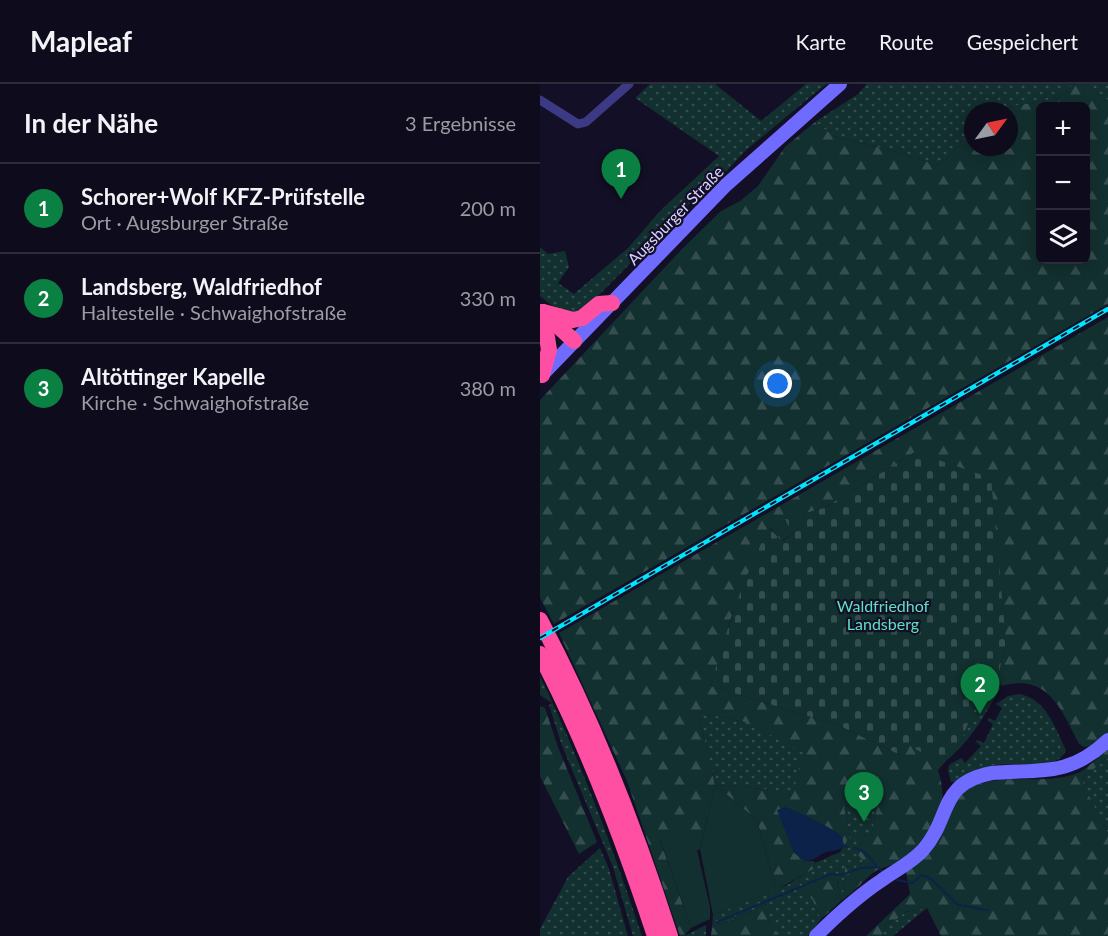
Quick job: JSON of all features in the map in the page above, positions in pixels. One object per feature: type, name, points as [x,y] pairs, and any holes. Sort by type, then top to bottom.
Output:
[{"type":"highway","points":[[542,311],[573,320],[582,318],[599,304],[612,303]]},
{"type":"highway","points":[[542,311],[574,341]]},
{"type":"highway","points":[[541,376],[549,350],[542,311]]},
{"type":"highway","points":[[540,621],[582,705],[616,782],[646,862],[670,936]]},
{"type":"highway","points":[[540,654],[568,710],[601,786],[632,866],[655,936]]},
{"type":"main road","name":"Augsburger Straße","points":[[541,376],[726,185],[840,84]]},
{"type":"main road","points":[[816,936],[847,907],[882,880],[908,864],[923,850],[939,827],[952,794],[967,782],[992,773],[1065,768],[1093,754],[1108,740]]},
{"type":"street","points":[[540,100],[578,124],[586,122],[629,84]]},
{"type":"green space","points":[[650,84],[715,84],[761,121],[806,84],[826,84],[745,151],[724,174],[701,192],[586,308],[567,312],[551,305],[540,296],[540,247],[548,254],[565,251],[569,267],[558,283],[574,294],[628,248],[660,211],[719,156],[635,98]]},
{"type":"green space","points":[[867,84],[1074,84],[1058,98],[1018,105],[1018,102],[964,102],[964,139],[947,159],[936,165],[894,151],[834,136],[815,122],[858,94]]},
{"type":"green space","points":[[1074,84],[1086,84],[1108,100],[1108,304],[554,624],[540,598],[540,400],[682,249],[721,211],[740,201],[758,186],[785,147],[815,122],[834,136],[894,151],[936,165],[947,159],[964,139],[964,156],[1018,156],[1018,105],[1036,102],[1036,264],[1090,264],[1090,102],[1036,102],[1058,98]]},
{"type":"green space","points":[[1086,84],[1108,84],[1108,100]]},
{"type":"green space","points":[[1108,317],[1108,758],[1082,778],[1108,833],[1108,936],[941,936],[927,908],[905,912],[886,924],[882,936],[866,936],[910,894],[906,872],[961,794],[974,786],[988,782],[1065,777],[1082,771],[1098,758],[1091,746],[1084,747],[1079,744],[1059,707],[1042,689],[1018,683],[1002,686],[997,682],[1006,641],[915,452],[824,508],[786,519],[793,534],[781,541],[770,528],[731,618],[711,686],[840,726],[900,755],[906,742],[927,756],[932,751],[938,758],[945,753],[947,760],[938,770],[942,790],[941,807],[935,823],[924,840],[907,857],[874,872],[846,897],[843,890],[845,866],[856,868],[864,861],[855,852],[859,835],[870,836],[872,832],[880,803],[877,799],[856,814],[848,805],[844,807],[850,836],[844,846],[841,836],[833,830],[778,810],[805,861],[814,861],[817,867],[776,890],[757,820],[715,785],[700,849],[693,852],[660,840],[691,928],[684,936],[680,936],[627,781],[559,633]],"holes":[[[698,712],[745,722],[803,752],[793,794],[715,785]]]},
{"type":"green space","name":"Waldfriedhof Landsberg","points":[[915,452],[991,478],[1006,641],[997,682],[982,706],[976,704],[963,736],[965,738],[939,759],[932,752],[927,756],[906,743],[900,755],[840,726],[711,686],[736,605],[769,528],[782,541],[793,534],[785,519],[824,508]]},
{"type":"green space","points":[[540,676],[568,738],[595,803],[642,936],[633,936],[613,867],[562,746],[549,705],[552,703],[540,695]]},
{"type":"green space","points":[[995,685],[1000,689],[983,718],[964,744],[947,760],[945,753],[965,738],[963,736],[976,703],[982,705]]},
{"type":"green space","points":[[1020,694],[1037,702],[1049,716],[1066,750],[1062,756],[1049,763],[988,766],[973,771],[958,781],[951,782],[949,765],[961,758],[965,763],[981,746],[976,742],[977,740],[984,743],[993,724],[987,720],[989,718],[995,721],[1002,708],[996,704],[1008,696]]},
{"type":"green space","points":[[540,706],[545,708],[558,747],[597,842],[579,854],[540,776]]},
{"type":"green space","points":[[698,712],[745,722],[804,751],[793,795],[765,789],[715,785]]},
{"type":"green space","points":[[1108,758],[1108,833],[1083,786],[1082,778]]},
{"type":"green space","points":[[715,785],[757,820],[776,890],[713,915],[700,849]]},
{"type":"green space","points":[[877,799],[880,803],[870,836],[859,835],[864,861],[856,868],[845,866],[843,890],[846,897],[841,901],[838,881],[798,891],[812,899],[821,919],[808,936],[780,936],[767,920],[767,904],[712,928],[713,915],[787,885],[816,867],[815,863],[840,852],[850,836],[844,807]]},
{"type":"green space","points":[[684,829],[692,852],[697,850],[710,907],[710,919],[691,928],[660,839]]},
{"type":"green space","points":[[600,848],[609,869],[628,936],[540,936],[540,929],[568,877]]},
{"type":"green space","points":[[834,875],[841,901],[821,919],[812,899],[797,891]]},
{"type":"green space","points":[[767,904],[767,920],[780,936],[711,936],[712,928]]},
{"type":"green space","points":[[927,908],[893,936],[882,936],[886,924],[905,912]]},
{"type":"green space","points":[[706,925],[706,936],[684,936]]},
{"type":"water","points":[[785,807],[838,833],[842,837],[844,846],[824,853],[813,860],[805,861],[794,853],[777,810]]},
{"type":"waterway","points":[[844,846],[848,847]]},
{"type":"waterway","points":[[854,848],[867,854],[876,866]]},
{"type":"waterway","points":[[717,922],[831,874],[841,875],[861,868],[877,867],[883,872]]},
{"type":"waterway","points":[[897,880],[912,883],[922,875],[931,879],[958,905],[988,910]]},
{"type":"railway","points":[[540,638],[1108,309]]},
{"type":"place","name":"Schorer+Wolf KFZ-Prüfstelle","points":[[621,199]]},
{"type":"place","name":"Landsberg, Waldfriedhof","points":[[980,714]]},
{"type":"place","name":"Altöttinger Kapelle","points":[[864,822]]}]
